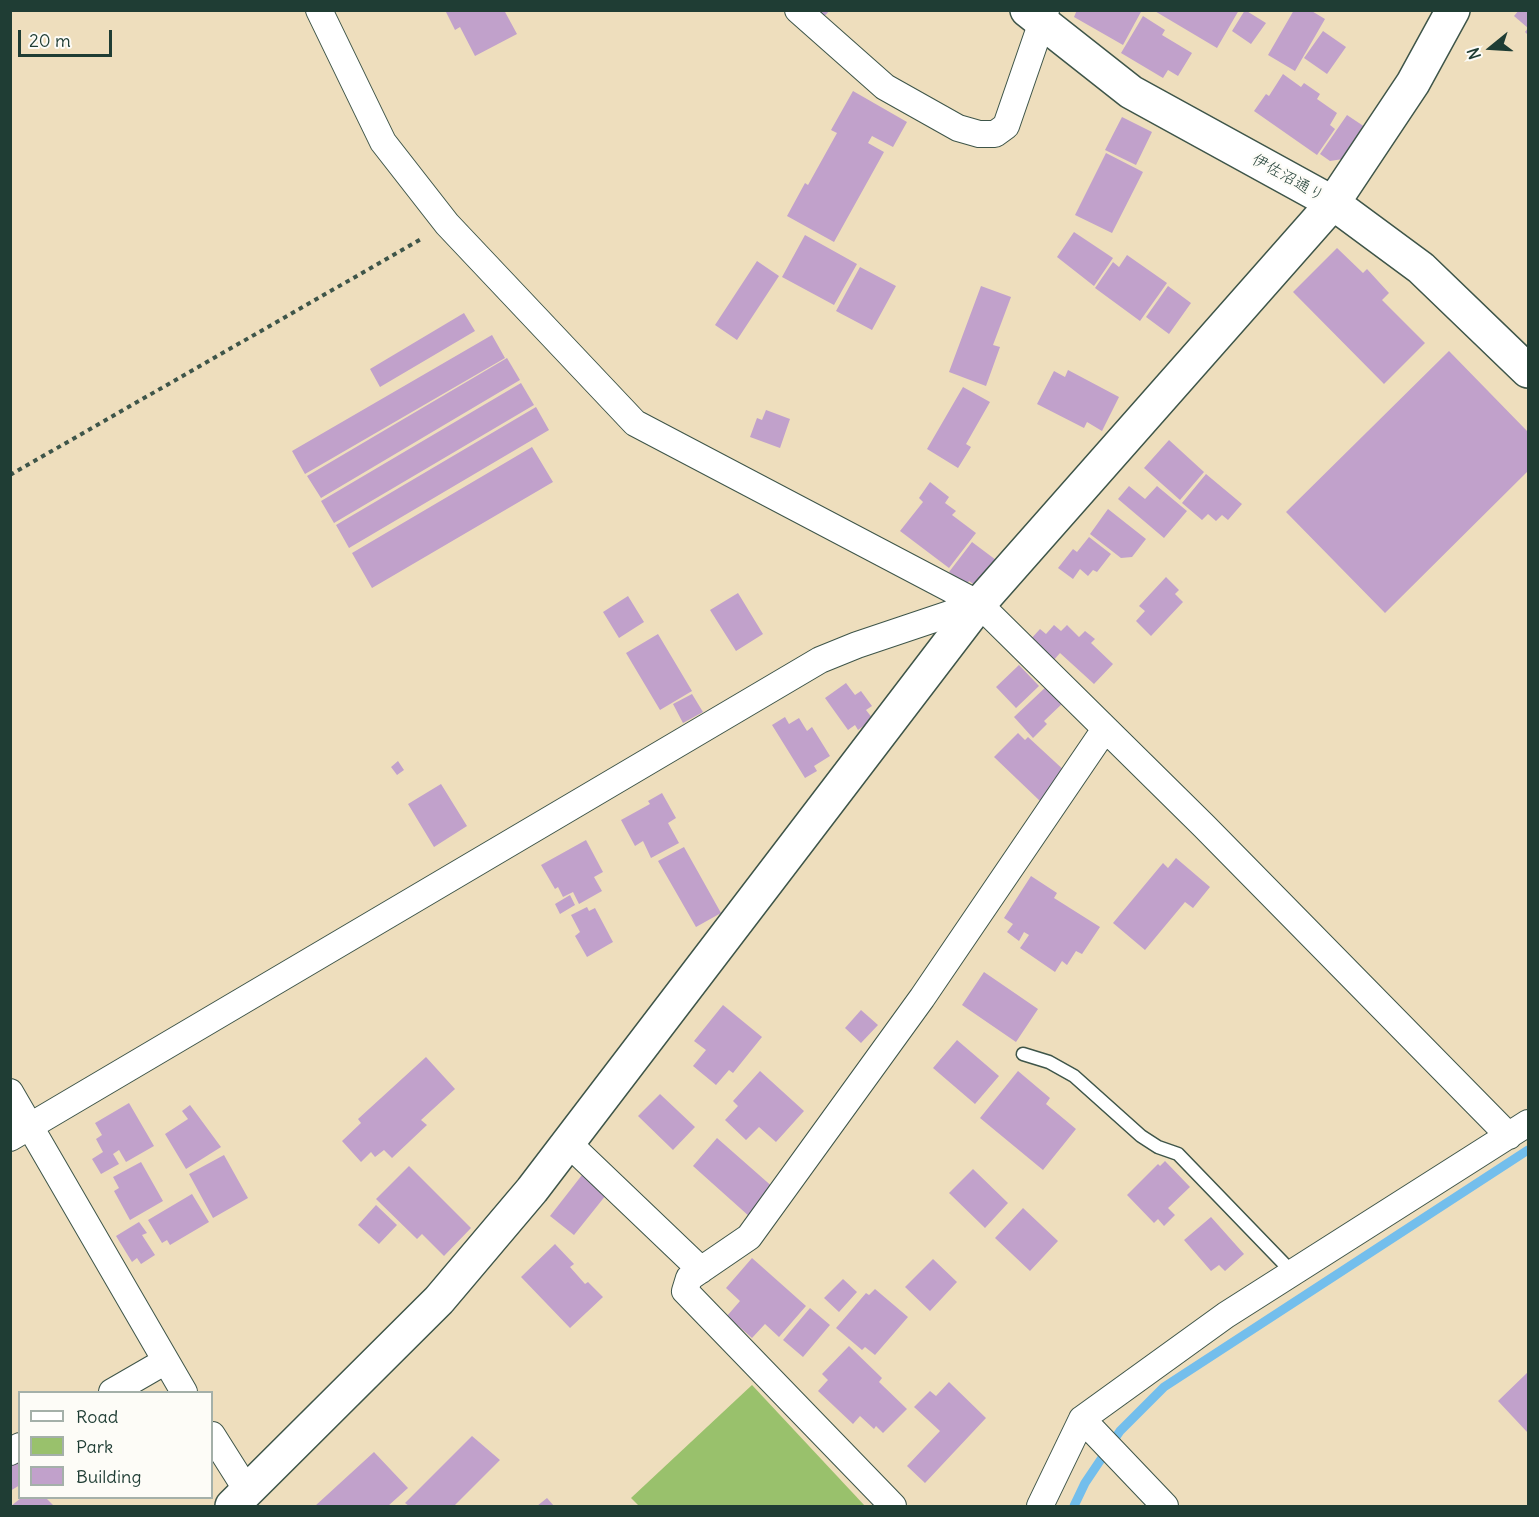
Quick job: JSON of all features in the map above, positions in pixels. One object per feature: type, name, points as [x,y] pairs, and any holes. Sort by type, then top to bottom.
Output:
[{"type":"street","points":[[319,10],[383,142],[447,224],[635,423],[979,604],[1519,1130],[1226,1315],[1082,1419],[1040,1506]]},
{"type":"street","points":[[798,10],[885,87],[958,128],[979,134],[995,134],[1006,126],[1038,15]]},
{"type":"street","points":[[213,1437],[240,1499],[439,1300],[568,1143],[979,604],[1333,203],[1413,83],[1453,10]]},
{"type":"street","name":"伊佐沼通り","points":[[1038,15],[1131,92],[1333,203],[1421,268],[1528,372]]},
{"type":"street","points":[[21,1132],[820,660],[857,645],[979,604]]},
{"type":"street","points":[[893,1506],[686,1291],[689,1278],[749,1237],[922,998],[1105,729]]},
{"type":"street","points":[[10,1092],[21,1132],[183,1391]]},
{"type":"street","points":[[568,1143],[701,1270]]},
{"type":"street","points":[[114,1391],[164,1362]]},
{"type":"street","points":[[1082,1419],[1165,1506]]},
{"type":"lane","points":[[1023,1054],[1048,1062],[1074,1076],[1140,1136],[1158,1147],[1178,1154],[1292,1272]]},
{"type":"path","points":[[10,475],[447,224]]},
{"type":"green space","points":[[752,1385],[865,1506],[639,1506],[631,1498]]},
{"type":"building","points":[[445,10],[504,10],[517,34],[475,56],[460,27],[455,30]]},
{"type":"building","points":[[815,10],[830,10],[823,18]]},
{"type":"building","points":[[1077,10],[1142,10],[1123,45],[1074,17]]},
{"type":"building","points":[[1153,10],[1239,10],[1217,48]]},
{"type":"building","points":[[1245,10],[1266,23],[1251,44],[1232,31]]},
{"type":"building","points":[[1294,10],[1310,10],[1325,19],[1295,71],[1268,55]]},
{"type":"building","points":[[1519,10],[1528,10],[1528,28],[1514,16]]},
{"type":"building","points":[[1143,16],[1165,30],[1162,35],[1192,53],[1178,76],[1168,70],[1163,78],[1121,53]]},
{"type":"building","points":[[1323,31],[1346,47],[1327,74],[1304,58]]},
{"type":"building","points":[[1283,74],[1301,87],[1304,83],[1320,94],[1317,99],[1337,113],[1330,125],[1335,129],[1317,155],[1254,111],[1266,94],[1269,96]]},
{"type":"building","points":[[853,91],[907,122],[893,147],[872,136],[868,143],[884,152],[834,242],[787,216],[805,183],[808,185],[837,133],[831,130]]},
{"type":"building","points":[[1347,115],[1365,127],[1343,159],[1330,161],[1320,154]]},
{"type":"building","points":[[1122,117],[1152,132],[1136,165],[1105,150]]},
{"type":"building","points":[[1106,153],[1143,172],[1112,233],[1075,215]]},
{"type":"building","points":[[1074,232],[1113,258],[1094,286],[1057,257]]},
{"type":"building","points":[[805,235],[857,264],[834,305],[782,277]]},
{"type":"building","points":[[1337,248],[1363,273],[1367,269],[1389,293],[1382,300],[1425,343],[1384,384],[1293,292]]},
{"type":"building","points":[[1127,255],[1167,283],[1140,321],[1095,288],[1113,262],[1119,267]]},
{"type":"building","points":[[757,261],[779,276],[737,340],[715,325]]},
{"type":"building","points":[[860,267],[896,286],[872,330],[836,311]]},
{"type":"building","points":[[981,286],[1011,297],[993,345],[1000,347],[986,386],[949,372]]},
{"type":"building","points":[[1168,286],[1191,303],[1169,334],[1146,317]]},
{"type":"building","points":[[464,313],[475,331],[380,387],[370,369]]},
{"type":"building","points":[[492,335],[505,358],[305,474],[292,451]]},
{"type":"building","points":[[1449,351],[1528,432],[1528,471],[1385,613],[1286,512]]},
{"type":"building","points":[[507,358],[520,380],[321,498],[307,476]]},
{"type":"building","points":[[1068,370],[1119,397],[1102,431],[1087,422],[1084,428],[1037,404],[1054,371],[1065,377]]},
{"type":"building","points":[[521,383],[534,405],[334,523],[321,501]]},
{"type":"building","points":[[963,387],[990,402],[966,444],[971,447],[958,468],[927,449]]},
{"type":"building","points":[[536,407],[549,430],[349,548],[336,525]]},
{"type":"building","points":[[766,410],[790,419],[780,448],[750,437],[757,418],[762,420]]},
{"type":"building","points":[[1169,440],[1204,472],[1180,500],[1144,468]]},
{"type":"building","points":[[532,447],[553,482],[372,588],[352,553]]},
{"type":"building","points":[[1206,474],[1242,504],[1228,520],[1222,515],[1216,521],[1208,514],[1202,520],[1182,503]]},
{"type":"building","points":[[930,482],[949,497],[945,503],[956,511],[952,515],[976,533],[949,568],[900,531],[923,502],[919,498]]},
{"type":"building","points":[[1129,486],[1145,499],[1157,486],[1187,511],[1164,538],[1118,499]]},
{"type":"building","points":[[1108,509],[1146,539],[1132,557],[1121,558],[1090,534]]},
{"type":"building","points":[[1089,537],[1111,554],[1097,572],[1093,570],[1088,576],[1080,569],[1073,579],[1058,568],[1073,549],[1077,552]]},
{"type":"building","points":[[972,542],[996,560],[976,586],[969,581],[966,585],[949,572]]},
{"type":"building","points":[[1166,577],[1179,590],[1175,594],[1183,602],[1151,636],[1136,621],[1145,611],[1139,606]]},
{"type":"building","points":[[738,593],[763,634],[736,651],[710,610]]},
{"type":"building","points":[[628,596],[644,622],[619,638],[603,612]]},
{"type":"building","points":[[1054,625],[1061,631],[1067,625],[1079,637],[1085,631],[1095,639],[1091,643],[1113,664],[1094,684],[1060,653],[1053,661],[1030,640],[1040,629],[1046,634]]},
{"type":"building","points":[[658,634],[692,691],[660,710],[626,653]]},
{"type":"building","points":[[1019,665],[1039,686],[1016,708],[996,687]]},
{"type":"building","points":[[846,683],[855,695],[861,691],[872,706],[866,710],[873,719],[858,730],[855,725],[848,730],[825,698]]},
{"type":"building","points":[[1048,685],[1064,702],[1044,721],[1047,724],[1033,738],[1014,717]]},
{"type":"building","points":[[692,694],[703,712],[683,723],[673,704]]},
{"type":"building","points":[[785,717],[789,724],[799,718],[807,731],[812,727],[830,756],[814,766],[817,771],[805,778],[772,725]]},
{"type":"building","points":[[1018,733],[1025,740],[1028,737],[1067,773],[1040,801],[994,757]]},
{"type":"building","points":[[398,761],[404,770],[397,775],[391,767]]},
{"type":"building","points":[[441,784],[467,826],[434,847],[408,804]]},
{"type":"building","points":[[662,793],[676,818],[668,823],[679,843],[651,858],[643,841],[635,846],[621,820],[650,804],[648,801]]},
{"type":"building","points":[[586,840],[603,872],[594,877],[602,891],[579,904],[573,892],[563,897],[558,887],[555,889],[541,865]]},
{"type":"building","points":[[684,847],[721,913],[696,927],[658,861]]},
{"type":"building","points":[[1176,858],[1210,887],[1193,908],[1185,902],[1145,950],[1113,923],[1163,863],[1168,868]]},
{"type":"building","points":[[1031,876],[1057,893],[1054,898],[1100,927],[1082,954],[1076,951],[1067,965],[1062,961],[1055,972],[1020,948],[1029,935],[1024,932],[1019,941],[1007,932],[1013,924],[1004,918]]},
{"type":"building","points":[[570,895],[575,905],[560,914],[555,904]]},
{"type":"building","points":[[587,907],[589,911],[595,908],[613,942],[587,957],[575,936],[580,932],[571,915]]},
{"type":"building","points":[[984,972],[1038,1009],[1016,1042],[962,1005]]},
{"type":"building","points":[[723,1005],[762,1037],[733,1073],[729,1070],[716,1085],[693,1066],[706,1050],[694,1041]]},
{"type":"building","points":[[861,1010],[878,1025],[861,1043],[845,1028]]},
{"type":"building","points":[[957,1040],[999,1076],[975,1104],[933,1068]]},
{"type":"building","points":[[426,1057],[455,1089],[421,1120],[427,1125],[392,1158],[384,1150],[375,1157],[371,1152],[361,1162],[342,1141],[361,1123],[358,1119]]},
{"type":"building","points":[[760,1071],[804,1111],[776,1142],[759,1127],[746,1140],[725,1120],[738,1106],[733,1101]]},
{"type":"building","points":[[1018,1071],[1050,1098],[1046,1104],[1076,1129],[1043,1170],[980,1118]]},
{"type":"building","points":[[660,1094],[695,1127],[673,1150],[638,1116]]},
{"type":"building","points":[[129,1103],[154,1146],[126,1162],[119,1150],[113,1154],[119,1164],[101,1174],[92,1159],[103,1152],[96,1139],[102,1135],[95,1123]]},
{"type":"building","points":[[190,1105],[221,1147],[186,1169],[165,1134],[188,1119],[182,1111]]},
{"type":"building","points":[[717,1138],[775,1189],[750,1217],[693,1166]]},
{"type":"building","points":[[224,1155],[248,1198],[213,1218],[189,1174]]},
{"type":"building","points":[[1165,1161],[1190,1187],[1168,1208],[1175,1215],[1164,1226],[1158,1219],[1154,1223],[1127,1195],[1158,1164],[1160,1166]]},
{"type":"building","points":[[141,1162],[163,1201],[130,1220],[114,1191],[119,1188],[113,1177]]},
{"type":"building","points":[[409,1166],[471,1228],[444,1256],[422,1234],[417,1239],[376,1199]]},
{"type":"building","points":[[973,1169],[1008,1203],[985,1228],[949,1193]]},
{"type":"building","points":[[582,1175],[606,1195],[574,1235],[550,1216]]},
{"type":"building","points":[[192,1194],[209,1222],[170,1245],[167,1240],[162,1243],[148,1220]]},
{"type":"building","points":[[376,1205],[397,1225],[379,1244],[358,1225]]},
{"type":"building","points":[[1023,1208],[1058,1241],[1030,1271],[995,1238]]},
{"type":"building","points":[[1211,1217],[1244,1254],[1225,1271],[1219,1265],[1211,1271],[1184,1240]]},
{"type":"building","points":[[139,1222],[147,1233],[142,1235],[155,1255],[141,1264],[137,1258],[132,1262],[116,1236]]},
{"type":"building","points":[[555,1244],[574,1264],[570,1267],[585,1284],[588,1282],[603,1297],[570,1328],[521,1277]]},
{"type":"building","points":[[752,1258],[806,1306],[779,1337],[765,1324],[752,1338],[727,1316],[740,1301],[726,1288]]},
{"type":"building","points":[[933,1259],[957,1282],[930,1311],[905,1287]]},
{"type":"building","points":[[843,1279],[857,1292],[839,1312],[824,1298]]},
{"type":"building","points":[[875,1289],[908,1317],[875,1355],[865,1347],[862,1350],[836,1328],[866,1293],[869,1295]]},
{"type":"building","points":[[810,1308],[830,1325],[803,1357],[783,1340]]},
{"type":"building","points":[[849,1346],[882,1378],[879,1382],[907,1409],[883,1433],[876,1426],[874,1429],[860,1416],[853,1424],[818,1391],[828,1380],[822,1374]]},
{"type":"building","points":[[1528,1372],[1528,1433],[1498,1401]]},
{"type":"building","points":[[949,1382],[986,1418],[925,1483],[907,1466],[940,1431],[914,1407],[930,1391],[936,1396]]},
{"type":"building","points":[[472,1436],[500,1460],[454,1506],[409,1506],[405,1503]]},
{"type":"building","points":[[374,1452],[408,1488],[388,1506],[315,1506]]},
{"type":"building","points":[[18,1458],[18,1486],[10,1491],[10,1463]]},
{"type":"building","points":[[547,1498],[554,1506],[537,1506]]},
{"type":"building","points":[[20,1499],[47,1499],[54,1506],[11,1506]]},
{"type":"waterway","points":[[1074,1506],[1085,1483],[1120,1431],[1164,1387],[1528,1150]]}]
